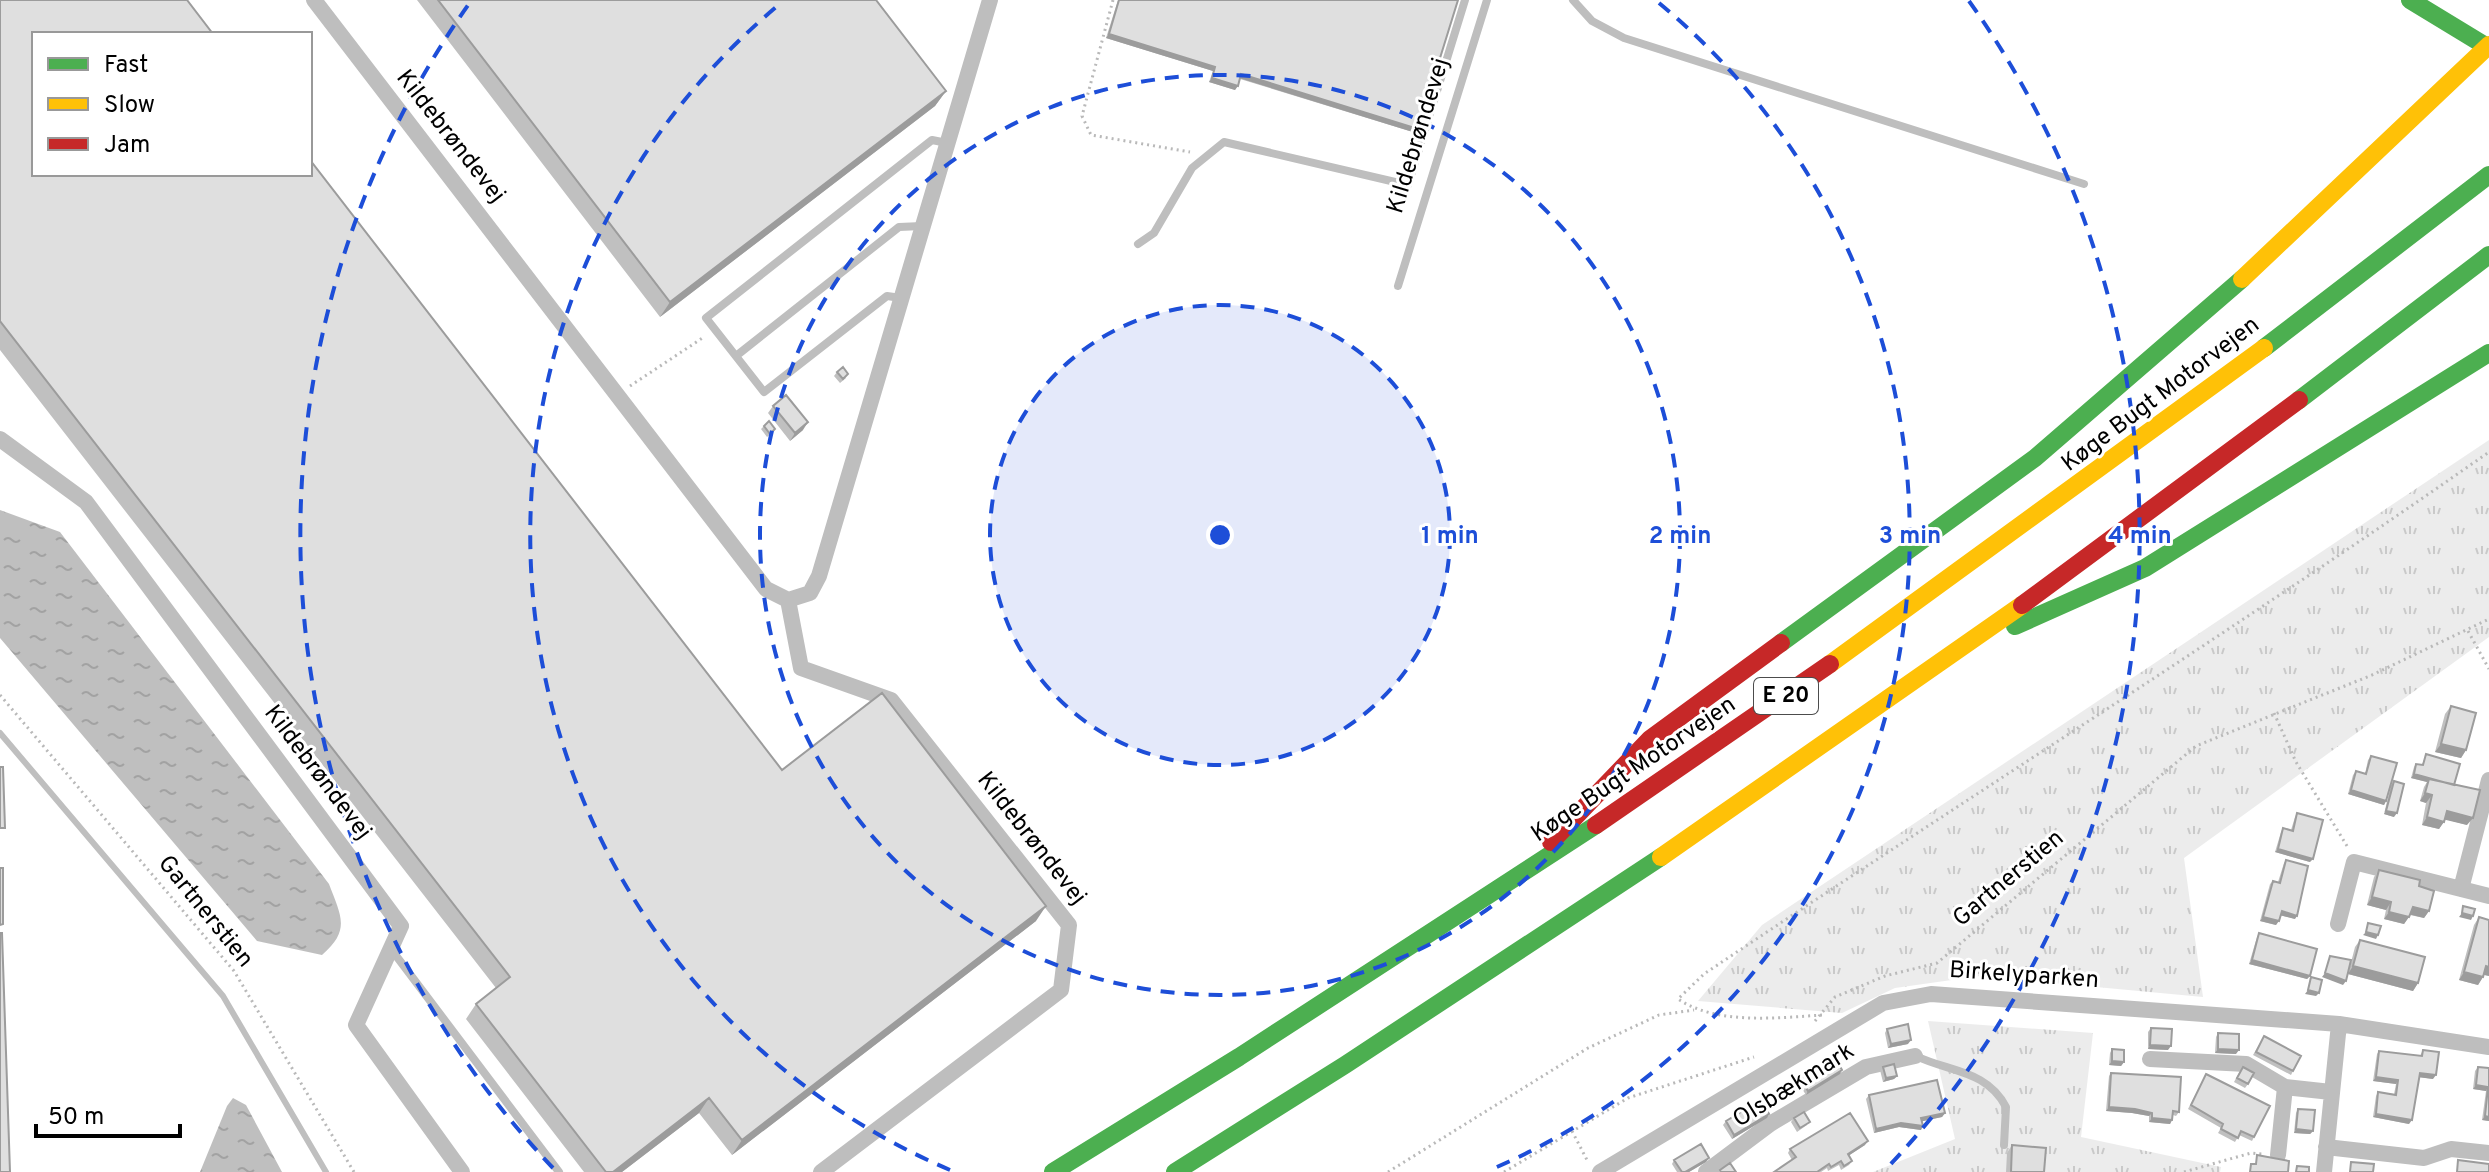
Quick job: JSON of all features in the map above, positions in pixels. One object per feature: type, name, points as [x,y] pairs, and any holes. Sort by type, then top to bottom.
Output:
[{"type":"main road","points":[[1515,880],[1650,739],[2035,458],[2239,281],[2488,47],[2410,0]]},
{"type":"main road","name":"Køge Bugt Motorvejen","points":[[1053,1172],[1261,1044],[1515,880],[1942,587],[2351,283],[2489,175]]},
{"type":"main road","name":"E 20","points":[[1175,1172],[1544,936],[1963,649],[2170,498],[2489,255]]},
{"type":"main road","points":[[1963,649],[2145,568],[2489,353]]},
{"type":"street","name":"Kildebrøndevej","points":[[314,0],[766,589],[788,600],[801,668],[891,700],[1069,925],[1061,990],[821,1172]]},
{"type":"street","points":[[788,600],[810,593],[819,576],[990,0]]},
{"type":"street","name":"Kildebrøndevej","points":[[0,439],[86,502],[401,926],[356,1025],[462,1172]]},
{"type":"street","points":[[2461,889],[2489,780]]},
{"type":"street","points":[[2338,924],[2354,862],[2489,896]]},
{"type":"street","name":"Birkelyparken","points":[[1600,1172],[1883,1003],[1931,994],[2339,1024],[2489,1047]]},
{"type":"street","points":[[2324,1172],[2339,1024]]},
{"type":"street","name":"Olsbækmark","points":[[1706,1172],[1770,1124],[1866,1067],[1915,1056]]},
{"type":"street","points":[[2150,1059],[2246,1064],[2285,1087],[2331,1092]]},
{"type":"street","points":[[2278,1155],[2285,1087]]},
{"type":"street","points":[[2326,1147],[2424,1165],[2451,1149],[2489,1153]]},
{"type":"lane","points":[[1138,244],[1154,233],[1192,168],[1224,142],[1408,185],[1465,0]]},
{"type":"lane","name":"Kildebrøndevej","points":[[1398,286],[1487,0]]},
{"type":"lane","points":[[1573,0],[1592,21],[1624,38],[2084,184]]},
{"type":"lane","points":[[901,298],[887,296],[764,392],[706,318],[932,140],[947,143]]},
{"type":"lane","points":[[736,356],[899,227],[923,226]]},
{"type":"lane","points":[[391,949],[559,1172]]},
{"type":"lane","points":[[1915,1056],[1974,1075],[1990,1085],[2006,1107],[2004,1145]]},
{"type":"path","points":[[1113,0],[1082,116],[1091,135],[1206,155]]},
{"type":"path","points":[[617,395],[714,329]]},
{"type":"path","points":[[1694,1010],[1678,999],[1704,974],[1920,829],[2290,589],[2489,452]]},
{"type":"path","name":"Gartnerstien","points":[[1810,1025],[1835,997],[1885,976],[1937,963],[2196,746],[2372,675],[2489,619]]},
{"type":"path","points":[[2468,631],[2489,669]]},
{"type":"path","name":"Gartnerstien","points":[[0,695],[234,971],[354,1172]]},
{"type":"path","points":[[2274,713],[2296,762],[2342,831],[2354,862]]},
{"type":"path","points":[[1388,1172],[1588,1048],[1659,1015],[1694,1010],[1766,1019],[1822,1015]]},
{"type":"path","points":[[1504,1172],[1628,1098],[1760,1055]]},
{"type":"path","points":[[1572,1131],[1593,1172]]},
{"type":"path","points":[[2184,1172],[2251,1153],[2278,1155]]},
{"type":"green space","points":[[2489,440],[2489,637],[2184,858],[2203,997],[1980,976],[1895,988],[1842,1013],[1698,1001],[1762,925]]},
{"type":"green space","points":[[1928,1021],[2093,1033],[2081,1137],[2221,1167],[2220,1172],[1873,1172],[1955,1139]]},
{"type":"water","points":[[0,510],[60,532],[329,884],[341,922],[337,938],[322,955],[257,941],[0,638]]},
{"type":"water","points":[[233,1098],[246,1105],[282,1172],[200,1172]]},
{"type":"building","points":[[0,0],[187,0],[211,32],[32,32],[32,176],[312,176],[312,163],[782,770],[882,693],[1046,906],[742,1140],[709,1098],[613,1172],[606,1172],[476,1004],[510,977],[0,321]]},
{"type":"building","points":[[438,0],[876,0],[946,91],[670,302]]},
{"type":"building","points":[[1119,0],[1458,0],[1418,129],[1241,74],[1238,86],[1212,78],[1215,67],[1109,34]]},
{"type":"building","points":[[843,367],[848,374],[843,379],[837,372]]},
{"type":"building","points":[[786,395],[808,422],[795,433],[773,406]]},
{"type":"building","points":[[769,421],[775,429],[770,434],[764,426]]},
{"type":"building","points":[[2451,706],[2476,713],[2466,750],[2441,744]]},
{"type":"building","points":[[2426,754],[2460,764],[2454,785],[2414,774],[2416,764],[2423,765]]},
{"type":"building","points":[[2371,756],[2397,763],[2386,801],[2351,790],[2356,771],[2366,774]]},
{"type":"building","points":[[0,767],[3,767],[5,828],[0,828]]},
{"type":"building","points":[[2429,779],[2480,790],[2473,818],[2447,811],[2444,822],[2427,817],[2432,795],[2425,793]]},
{"type":"building","points":[[2394,781],[2404,784],[2397,813],[2386,811]]},
{"type":"building","points":[[2297,813],[2323,820],[2313,859],[2278,849],[2283,828],[2293,831]]},
{"type":"building","points":[[2286,860],[2308,866],[2297,916],[2282,911],[2279,921],[2263,917],[2273,881],[2280,883]]},
{"type":"building","points":[[0,868],[3,868],[3,924],[0,925]]},
{"type":"building","points":[[2379,870],[2420,880],[2419,886],[2434,891],[2429,911],[2413,907],[2409,917],[2389,912],[2391,902],[2372,897]]},
{"type":"building","points":[[2463,906],[2475,909],[2473,916],[2462,913]]},
{"type":"building","points":[[2479,917],[2489,920],[2489,967],[2486,966],[2483,977],[2464,972]]},
{"type":"building","points":[[2368,923],[2381,926],[2378,935],[2366,932]]},
{"type":"building","points":[[2,933],[10,1172],[0,1172]]},
{"type":"building","points":[[2259,933],[2317,949],[2310,976],[2252,960]]},
{"type":"building","points":[[2360,940],[2425,957],[2418,983],[2353,966]]},
{"type":"building","points":[[2330,956],[2351,960],[2346,981],[2325,973]]},
{"type":"building","points":[[2311,977],[2322,980],[2319,993],[2308,990]]},
{"type":"building","points":[[1908,1024],[1911,1040],[1891,1044],[1887,1029]]},
{"type":"building","points":[[2151,1028],[2172,1029],[2171,1046],[2150,1045]]},
{"type":"building","points":[[2218,1033],[2239,1034],[2239,1050],[2218,1049]]},
{"type":"building","points":[[2264,1036],[2301,1056],[2293,1071],[2256,1052]]},
{"type":"building","points":[[2112,1049],[2124,1050],[2124,1062],[2112,1061]]},
{"type":"building","points":[[2423,1050],[2439,1052],[2436,1075],[2420,1073],[2412,1120],[2376,1114],[2378,1092],[2396,1095],[2398,1080],[2376,1077],[2379,1051],[2422,1056]]},
{"type":"building","points":[[1834,1056],[1842,1070],[1808,1091],[1800,1077]]},
{"type":"building","points":[[1894,1064],[1897,1076],[1886,1078],[1883,1067]]},
{"type":"building","points":[[2243,1067],[2254,1073],[2248,1084],[2237,1078]]},
{"type":"building","points":[[2478,1067],[2489,1068],[2489,1117],[2485,1116],[2488,1087],[2476,1085]]},
{"type":"building","points":[[2111,1073],[2181,1077],[2179,1112],[2173,1111],[2172,1120],[2152,1118],[2152,1113],[2135,1109],[2109,1107]]},
{"type":"building","points":[[2206,1074],[2270,1106],[2254,1137],[2241,1131],[2238,1138],[2221,1129],[2223,1124],[2191,1105]]},
{"type":"building","points":[[1937,1080],[1945,1113],[1921,1118],[1923,1126],[1901,1123],[1876,1129],[1869,1095]]},
{"type":"building","points":[[1761,1100],[1769,1114],[1734,1135],[1726,1121]]},
{"type":"building","points":[[2298,1109],[2315,1110],[2313,1131],[2296,1129]]},
{"type":"building","points":[[1804,1112],[1810,1122],[1800,1128],[1794,1118]]},
{"type":"building","points":[[1850,1113],[1868,1141],[1848,1154],[1852,1161],[1844,1166],[1841,1161],[1831,1167],[1829,1164],[1817,1172],[1774,1172],[1796,1157],[1790,1149]]},
{"type":"building","points":[[1701,1144],[1709,1158],[1682,1172],[1674,1160]]},
{"type":"building","points":[[2012,1145],[2046,1148],[2044,1172],[2011,1172]]},
{"type":"building","points":[[2257,1155],[2289,1161],[2288,1172],[2250,1172],[2251,1164],[2256,1164]]},
{"type":"building","points":[[2458,1160],[2489,1164],[2489,1172],[2457,1172]]},
{"type":"building","points":[[2351,1162],[2374,1164],[2373,1172],[2350,1172]]},
{"type":"building","points":[[1730,1163],[1736,1172],[1721,1172],[1720,1170]]},
{"type":"building","points":[[2297,1166],[2309,1167],[2309,1172],[2296,1172]]},
{"type":"waterway","points":[[0,733],[223,996],[326,1172]]},
{"type":"traffic: fast","points":[[2410,0],[2489,48]]},
{"type":"traffic: fast","points":[[2264,348],[2489,175]]},
{"type":"traffic: fast","points":[[2299,400],[2489,255]]},
{"type":"traffic: fast","points":[[1781,643],[2035,458],[2242,279]]},
{"type":"traffic: fast","points":[[2015,626],[2145,568],[2489,353]]},
{"type":"traffic: fast","points":[[1053,1172],[1239,1057],[1596,825]]},
{"type":"traffic: fast","points":[[1175,1172],[1345,1065],[1661,857]]},
{"type":"traffic: slow","points":[[2242,279],[2489,45]]},
{"type":"traffic: slow","points":[[1830,664],[2264,348]]},
{"type":"traffic: slow","points":[[1661,857],[2022,605]]},
{"type":"traffic: jam","points":[[2022,605],[2299,400]]},
{"type":"traffic: jam","points":[[1551,842],[1650,739],[1781,643]]},
{"type":"traffic: jam","points":[[1596,825],[1830,664]]}]
